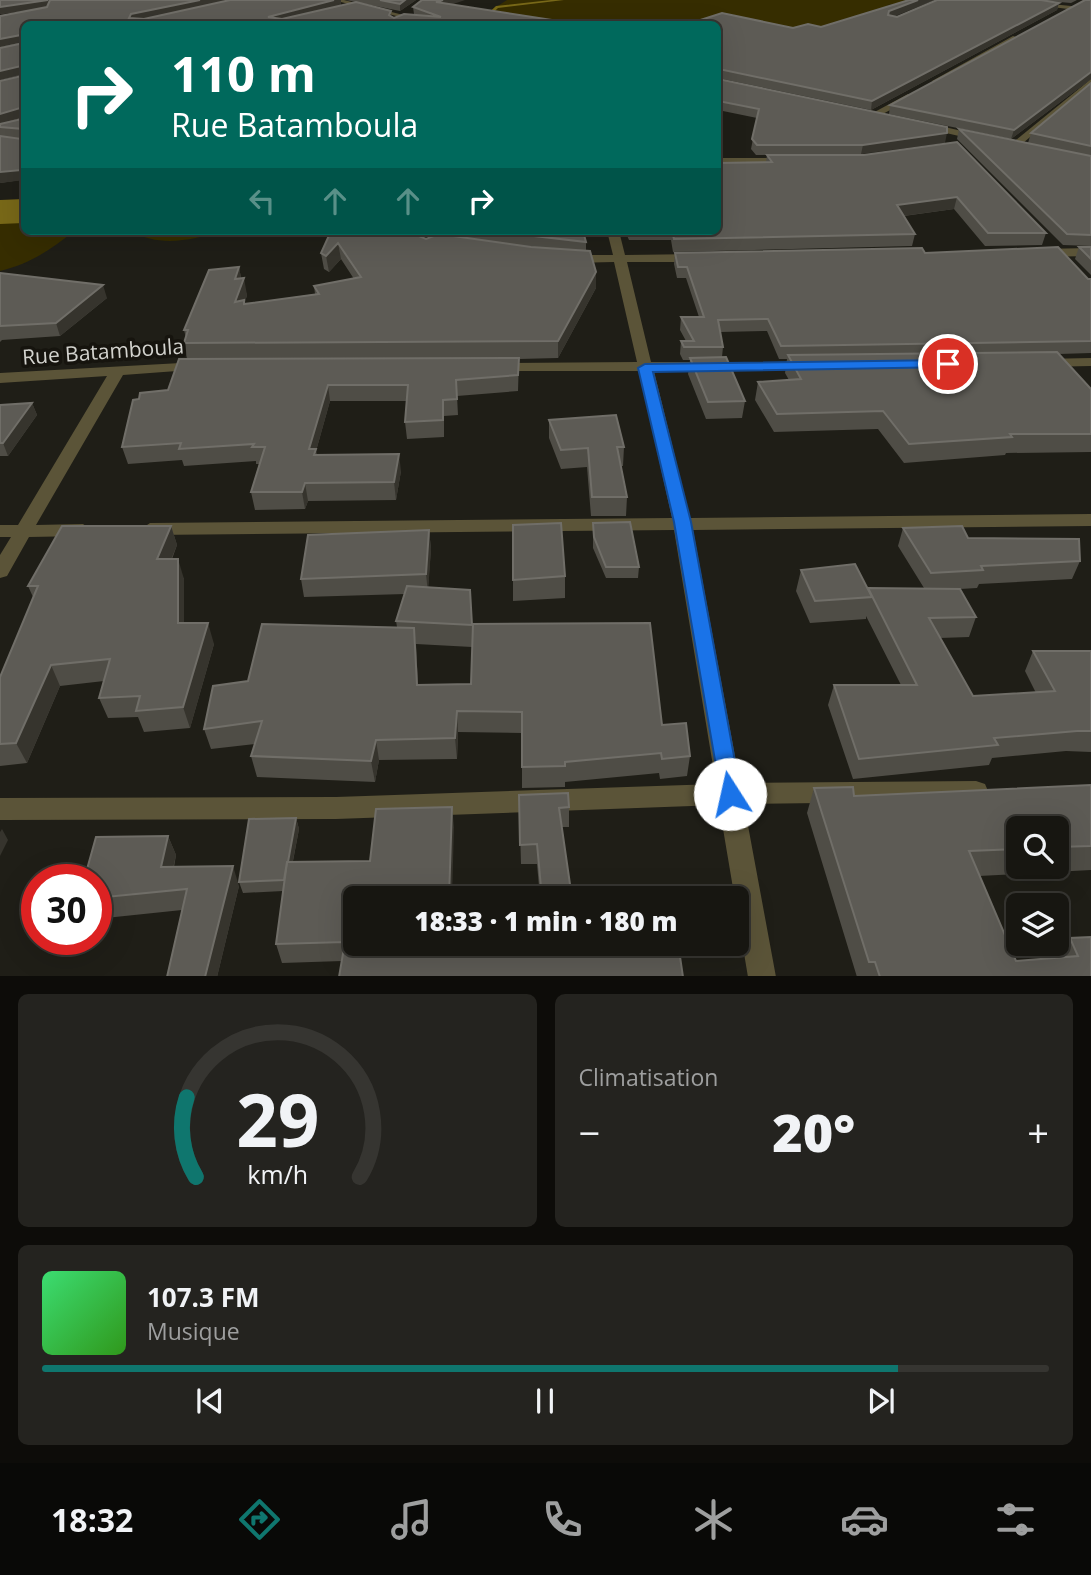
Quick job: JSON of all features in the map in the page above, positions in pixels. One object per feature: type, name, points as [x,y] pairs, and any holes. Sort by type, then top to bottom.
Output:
[{"type":"street","points":[[336,0],[421,21]]},
{"type":"street","points":[[1015,0],[1091,10]]},
{"type":"street","points":[[1060,14],[1087,0]]},
{"type":"street","points":[[335,11],[359,6]]},
{"type":"street","points":[[395,21],[413,9]]},
{"type":"street","points":[[926,87],[1026,32]]},
{"type":"street","points":[[1014,146],[1091,82]]},
{"type":"street","points":[[874,115],[915,93]]},
{"type":"street","points":[[861,112],[887,118]]},
{"type":"street","points":[[914,123],[989,140]]},
{"type":"street","points":[[940,129],[957,147]]},
{"type":"street","points":[[1001,143],[1025,148]]},
{"type":"street","points":[[721,161],[798,160]]},
{"type":"street","points":[[614,235],[682,522],[762,976]]},
{"type":"street","points":[[1055,248],[1075,270]]},
{"type":"street","points":[[1019,253],[1055,248],[1091,252]]},
{"type":"street","points":[[558,258],[622,261],[717,257]]},
{"type":"street","points":[[1026,363],[1091,362]]},
{"type":"street","points":[[482,367],[820,365]]},
{"type":"street","name":"Rue Batamboula","points":[[0,378],[216,366]]},
{"type":"street","points":[[0,570],[117,372]]},
{"type":"street","points":[[137,529],[1091,520]]},
{"type":"street","points":[[0,531],[109,529]]},
{"type":"street","points":[[0,809],[336,808],[730,794],[994,791]]},
{"type":"shaded area","points":[[507,0],[933,0],[887,5],[905,11],[850,32],[721,25],[721,21],[548,21],[499,14],[475,21]]},
{"type":"shaded area","points":[[21,214],[21,235],[69,235],[39,256],[0,271],[0,215]]},
{"type":"shaded area","points":[[140,235],[205,235],[175,241]]},
{"type":"building","points":[[0,0],[48,0],[0,7]]},
{"type":"building","points":[[50,0],[200,0],[131,14],[129,18],[144,19],[230,0],[334,0],[268,17],[282,19],[356,2],[391,11],[389,15],[394,18],[404,14],[441,17],[413,7],[422,0],[443,0],[436,2],[559,21],[21,21],[21,35],[0,39],[0,16],[47,7]]},
{"type":"building","points":[[380,0],[405,0],[400,4]]},
{"type":"building","points":[[909,0],[918,0],[889,11],[888,15],[897,17],[937,0],[1041,0],[1059,3],[872,101],[721,69],[721,21],[697,21],[722,13],[793,28],[808,24],[821,27]]},
{"type":"building","points":[[1085,0],[1091,0],[1091,72],[1014,130],[890,105]]},
{"type":"building","points":[[21,44],[21,66],[0,71],[0,48]]},
{"type":"building","points":[[21,76],[21,109],[0,114],[0,81]]},
{"type":"building","points":[[721,80],[947,127],[947,133],[863,145],[757,145],[752,139],[759,109],[721,102]]},
{"type":"building","points":[[1091,83],[1091,146],[1031,133]]},
{"type":"building","points":[[21,119],[21,129],[0,127],[0,124]]},
{"type":"building","points":[[959,129],[1091,156],[1091,235],[1067,234]]},
{"type":"building","points":[[0,136],[21,139],[21,170],[0,172]]},
{"type":"building","points":[[957,142],[1046,233],[988,233],[957,197],[897,205],[915,234],[674,239],[673,235],[721,235],[721,163],[772,162],[767,155],[864,155]]},
{"type":"building","points":[[329,235],[416,235],[426,239],[446,235],[531,247],[590,251],[596,272],[558,341],[184,343],[188,330],[184,330],[209,270],[239,267],[235,279],[244,278],[235,302],[244,300],[244,304],[319,294],[314,286],[361,277],[338,243],[326,256],[321,253]]},
{"type":"building","points":[[526,235],[584,235],[586,242]]},
{"type":"building","points":[[1058,247],[1091,279],[1091,341],[781,346],[768,319],[718,320],[723,347],[684,347],[681,341],[694,341],[681,317],[704,317],[687,267],[678,267],[675,253],[922,248],[925,253]]},
{"type":"building","points":[[1079,247],[1091,247],[1091,259]]},
{"type":"building","points":[[0,273],[103,285],[56,323],[0,326]]},
{"type":"building","points":[[1057,352],[1091,389],[1091,434],[1010,434],[1012,437],[909,444],[883,411],[777,414],[758,382],[801,379],[788,355]]},
{"type":"building","points":[[726,357],[745,401],[708,402],[690,358]]},
{"type":"building","points":[[519,358],[518,375],[456,380],[457,399],[443,400],[443,420],[405,422],[408,385],[328,385],[309,449],[316,449],[314,455],[399,454],[394,482],[305,483],[302,492],[251,492],[265,447],[252,447],[254,444],[179,449],[181,443],[122,447],[133,400],[139,399],[140,393],[168,390],[179,359]]},
{"type":"building","points":[[32,403],[3,443],[0,443],[0,405]]},
{"type":"building","points":[[616,415],[624,447],[617,447],[627,497],[592,497],[588,448],[561,450],[549,420]]},
{"type":"building","points":[[630,522],[639,567],[606,567],[594,537],[593,523]]},
{"type":"building","points":[[561,523],[565,576],[513,580],[513,525]]},
{"type":"building","points":[[62,526],[171,526],[157,559],[178,559],[178,623],[208,623],[183,707],[136,711],[140,696],[99,698],[110,659],[51,665],[16,743],[0,744],[0,677],[38,586],[28,586]]},
{"type":"building","points":[[962,526],[968,538],[1079,539],[1080,561],[981,566],[983,570],[931,573],[903,528]]},
{"type":"building","points":[[429,530],[426,574],[301,579],[308,535]]},
{"type":"building","points":[[855,564],[872,597],[815,601],[801,570]]},
{"type":"building","points":[[407,586],[470,590],[472,625],[396,621]]},
{"type":"building","points":[[868,588],[960,589],[976,617],[929,618],[973,696],[1055,691],[1033,651],[1091,651],[1091,731],[994,738],[998,745],[859,759],[834,685],[917,685]]},
{"type":"building","points":[[650,623],[662,725],[686,723],[690,756],[662,759],[661,753],[565,762],[565,766],[522,767],[522,712],[457,711],[455,738],[376,740],[371,761],[251,756],[262,721],[204,729],[213,686],[248,681],[262,624],[414,628],[417,685],[471,684],[473,624]]},
{"type":"building","points":[[1091,785],[1091,846],[1069,847],[1069,816],[1006,816],[1006,849],[969,851],[1006,938],[1006,956],[1014,956],[1016,961],[1078,956],[1070,938],[1091,937],[1091,976],[880,976],[875,962],[869,962],[814,788],[853,787],[854,796]]},
{"type":"building","points":[[568,793],[569,807],[559,808],[570,886],[541,886],[537,844],[520,845],[519,795]]},
{"type":"building","points":[[452,807],[449,886],[343,886],[343,942],[276,944],[287,862],[370,861],[376,809]]},
{"type":"building","points":[[296,818],[284,880],[239,882],[249,819]]},
{"type":"building","points":[[168,836],[161,867],[233,866],[205,976],[167,976],[187,889],[112,896],[112,864],[88,864],[96,837]]},
{"type":"building","points":[[343,954],[343,956],[680,956],[683,976],[339,976]]},
{"type":"waterway","points":[[482,21],[497,7],[562,0]]},
{"type":"waterway","points":[[0,212],[21,211]]},
{"type":"route","points":[[730,794],[682,522],[645,368],[948,364]]}]
